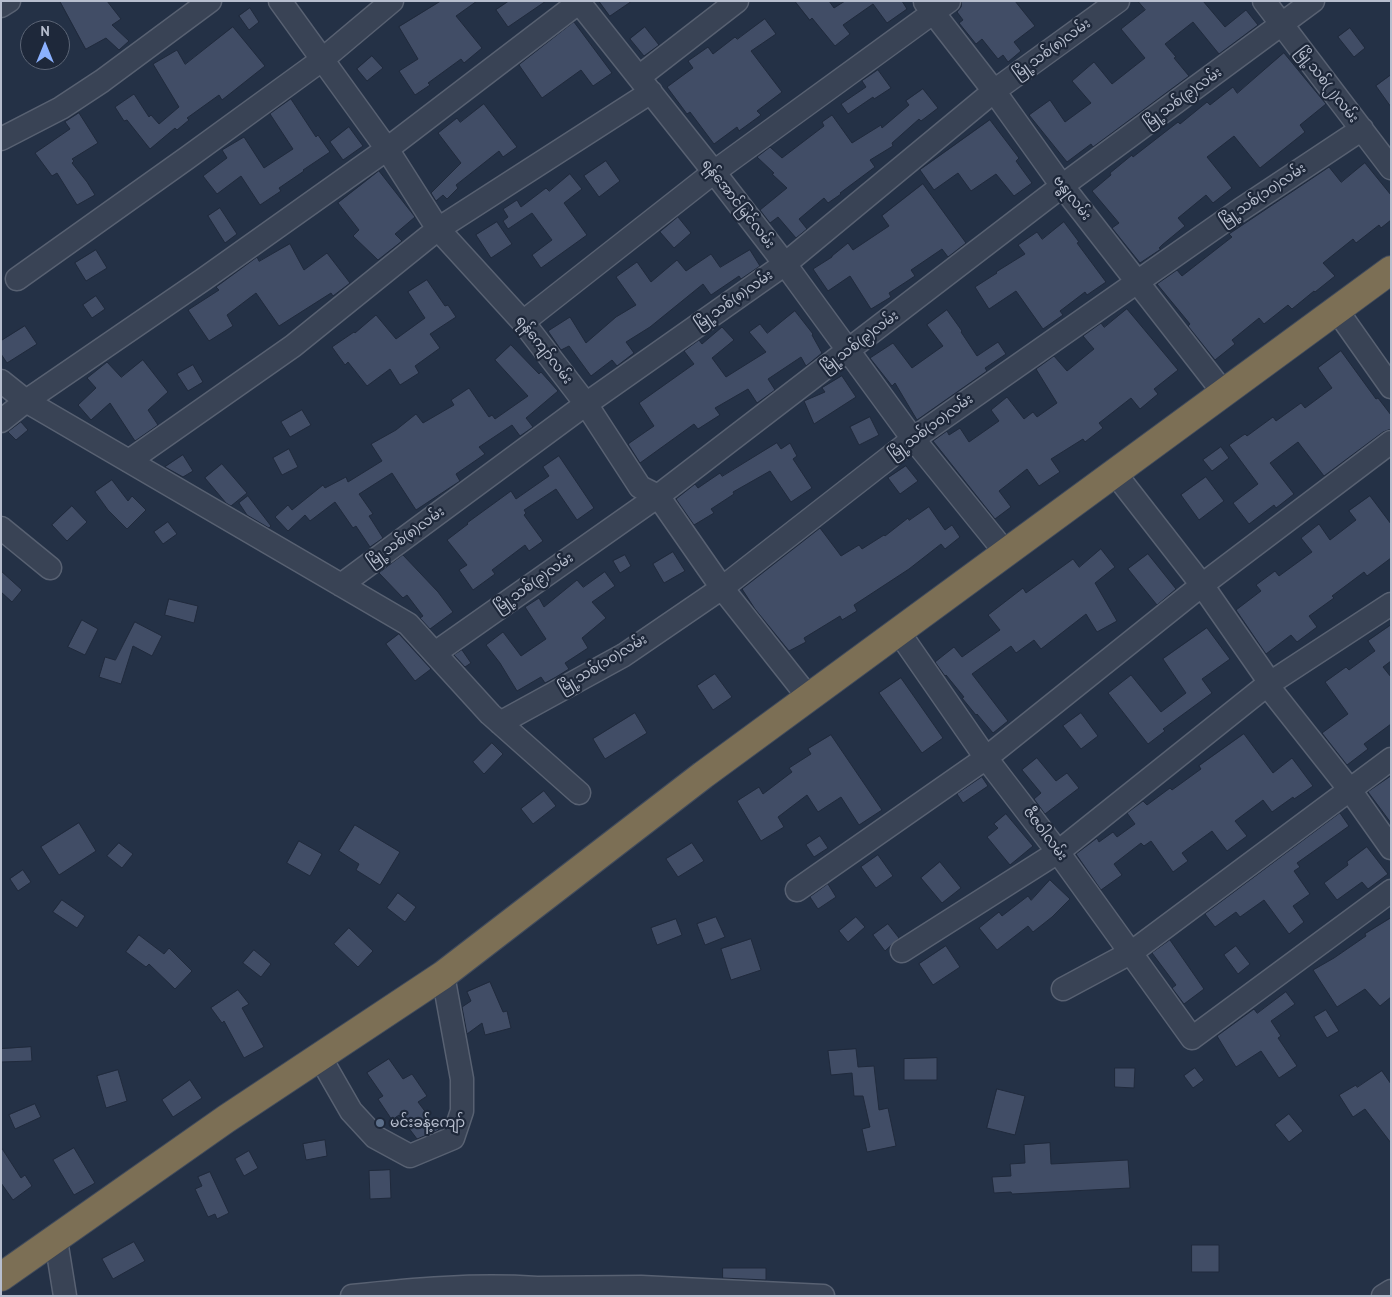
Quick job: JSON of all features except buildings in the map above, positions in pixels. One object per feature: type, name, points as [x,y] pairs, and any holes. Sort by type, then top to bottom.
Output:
[{"type":"highway","points":[[1,1278],[226,1119],[442,975],[702,775],[1391,270]]},
{"type":"street","points":[[1,6],[9,1]]},
{"type":"street","points":[[1,139],[60,108],[102,81],[210,1]]},
{"type":"street","name":"ရန်ကျော်လမ်း","points":[[280,1],[387,149],[438,229],[523,322],[586,404],[640,487],[658,496],[722,588],[809,698]]},
{"type":"street","points":[[17,279],[323,59],[392,1]]},
{"type":"street","points":[[129,461],[293,346],[438,229],[645,85],[737,1]]},
{"type":"street","name":"မြို့သစ်(၈)လမ်း","points":[[341,585],[586,404],[785,264],[994,91],[1118,1]]},
{"type":"street","name":"မြို့သစ်(၂)လမ်း","points":[[1264,1],[1281,26],[1391,168]]},
{"type":"street","name":"မြို့သစ်(၉)လမ်း","points":[[435,653],[658,496],[1062,186],[1313,1]]},
{"type":"street","points":[[1,420],[387,149],[578,2]]},
{"type":"street","name":"ရန်အောင်မြင်လမ်း","points":[[578,2],[785,264],[913,439],[1005,552]]},
{"type":"street","points":[[523,322],[714,172],[936,5]]},
{"type":"street","name":"ဗန္ဓုလမ်း","points":[[936,5],[994,91],[1062,186],[1223,392]]},
{"type":"street","name":"မြို့သစ်(၁၀)လမ်း","points":[[500,723],[624,655],[722,588],[913,439],[1240,210],[1362,130]]},
{"type":"street","points":[[1336,309],[1391,387]]},
{"type":"street","points":[[1,381],[26,401],[408,624],[500,723],[579,793]]},
{"type":"street","points":[[797,890],[986,758],[1202,585],[1391,442]]},
{"type":"street","points":[[1114,472],[1202,585],[1266,676],[1267,685],[1350,790],[1391,848]]},
{"type":"street","points":[[1,528],[50,568]]},
{"type":"street","points":[[902,951],[1058,852],[1267,685],[1391,604]]},
{"type":"street","name":"ဇီဇဝါလမ်း","points":[[898,631],[986,758],[1132,952],[1192,1038],[1391,891]]},
{"type":"street","points":[[1063,989],[1132,952],[1391,759]]},
{"type":"street","points":[[320,1057],[351,1111],[375,1137],[410,1156],[453,1138],[462,1111],[462,1079],[442,975]]},
{"type":"street","points":[[56,1240],[65,1296]]},
{"type":"street","points":[[352,1296],[502,1286],[537,1292],[641,1287],[823,1296]]},
{"type":"street","points":[[1383,1296],[1391,1291]]},
{"type":"place","name":"မင်းခန့်ကျော်","points":[[380,1123]]}]
